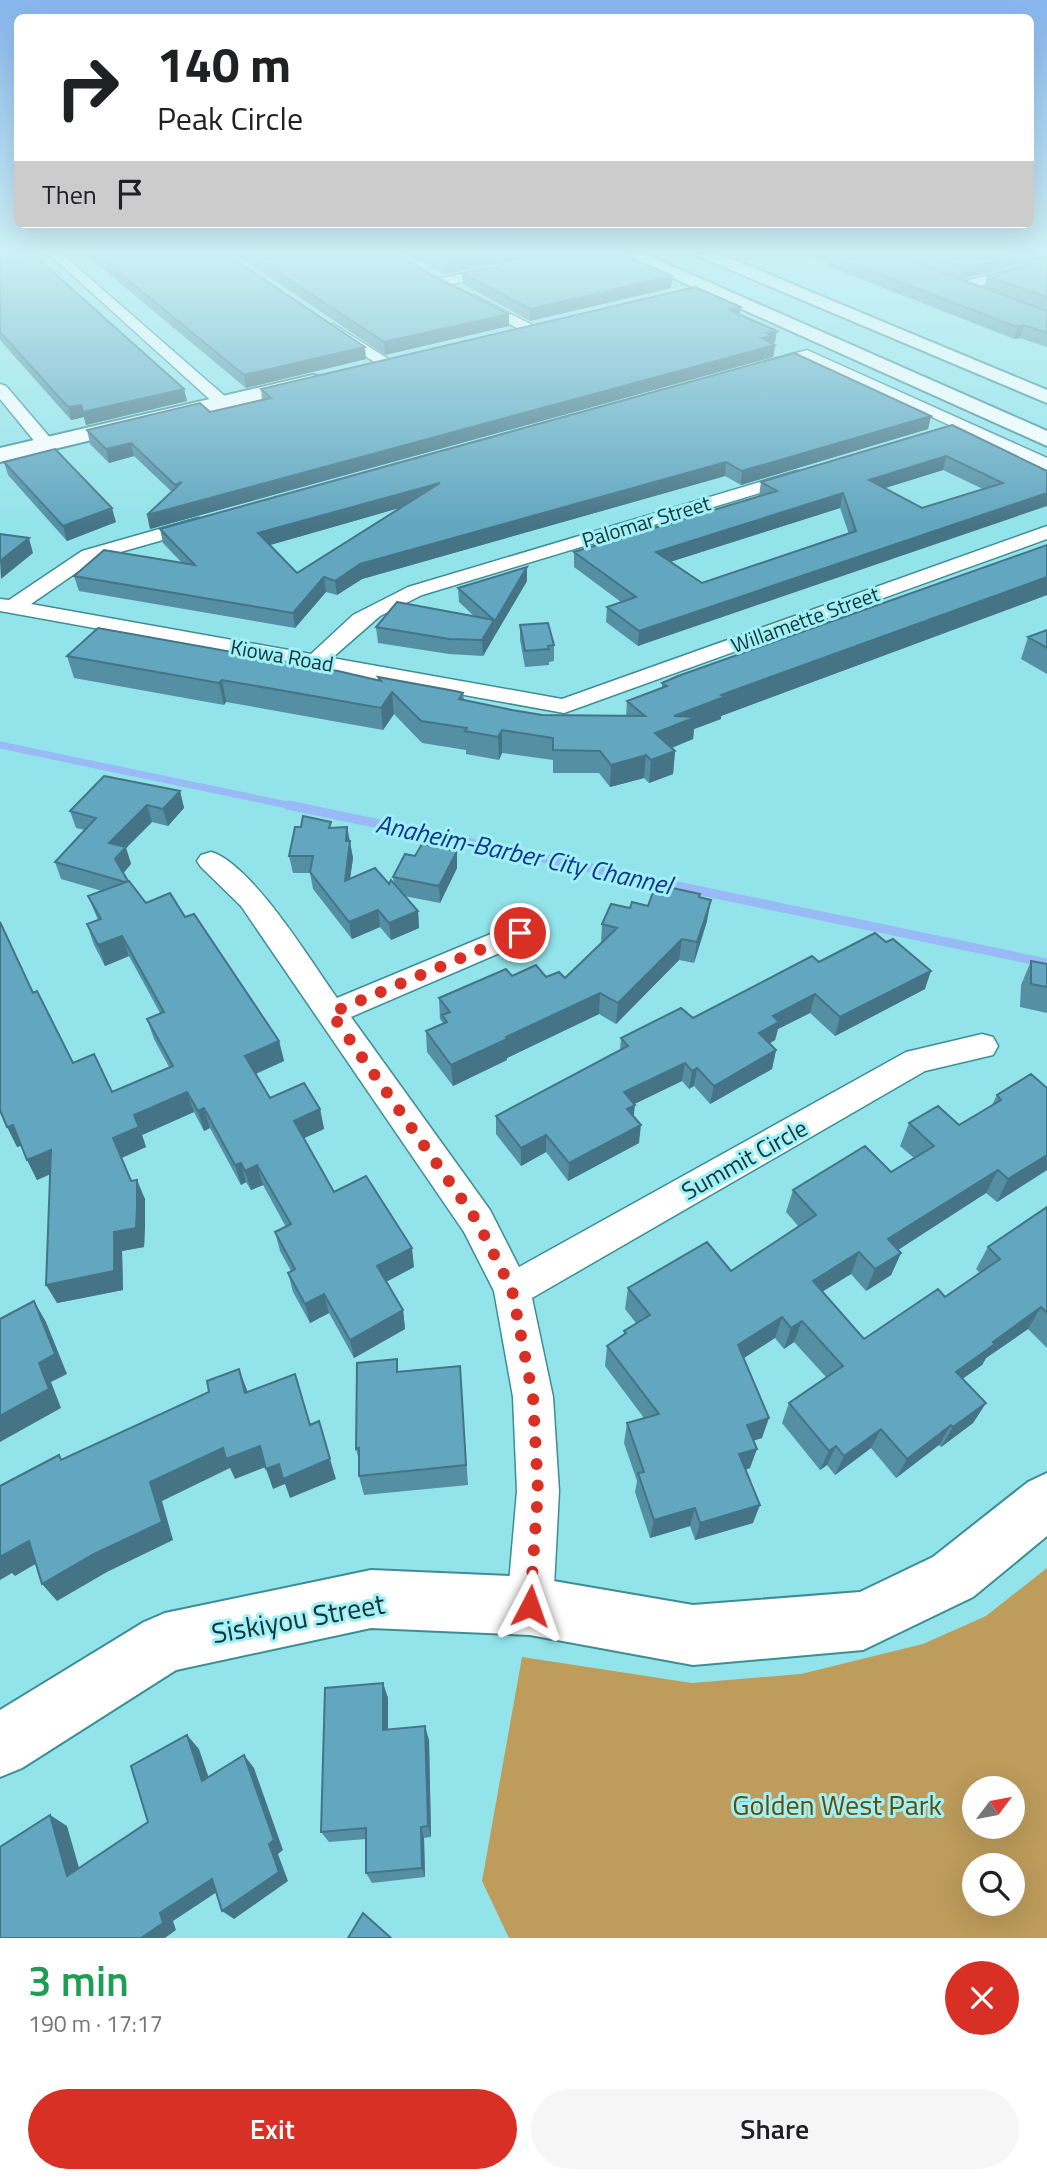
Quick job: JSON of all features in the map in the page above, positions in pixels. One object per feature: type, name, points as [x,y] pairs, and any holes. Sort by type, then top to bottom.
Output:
[{"type":"main road","points":[[834,344],[1047,439]]},
{"type":"main road","points":[[922,344],[1047,397]]},
{"type":"main road","points":[[358,370],[391,362]]},
{"type":"main road","points":[[0,455],[330,376]]},
{"type":"main road","name":"Siskiyou Street","points":[[0,1746],[166,1643],[371,1599],[530,1606],[694,1635],[863,1621],[953,1577],[1047,1501]]},
{"type":"street","points":[[157,344],[222,402]]},
{"type":"street","points":[[362,344],[391,362]]},
{"type":"street","points":[[740,373],[807,354],[1047,465]]},
{"type":"street","points":[[0,389],[46,444]]},
{"type":"street","points":[[937,434],[995,417]]},
{"type":"street","name":"Palomar Street","points":[[316,661],[352,624],[370,611],[415,591],[818,470]]},
{"type":"street","points":[[6,606],[89,555],[222,517]]},
{"type":"street","name":"Willamette Street","points":[[564,706],[1047,532]]},
{"type":"street","name":"Kiowa Road","points":[[6,606],[564,706]]},
{"type":"street","points":[[211,861],[251,899],[477,1221],[512,1290],[533,1397],[538,1491],[530,1606]]},
{"type":"street","points":[[331,1013],[520,933]]},
{"type":"street","name":"Summit Circle","points":[[512,1290],[917,1061],[982,1046]]},
{"type":"green space","name":"Golden West Park","points":[[1047,1568],[1047,1938],[509,1938],[482,1881],[522,1657],[692,1683],[801,1674],[923,1644],[986,1616]]},
{"type":"building","points":[[11,344],[134,344],[184,389],[83,412],[81,405],[68,407]]},
{"type":"building","points":[[207,344],[361,344],[365,347],[244,375]]},
{"type":"building","points":[[451,344],[775,345],[147,515],[182,482],[175,485],[131,443],[106,449],[87,430],[200,403],[210,412],[271,398],[261,389]]},
{"type":"building","points":[[794,353],[931,416],[742,471],[726,462],[360,564],[335,581],[324,577],[293,613],[74,576],[104,550],[195,565],[160,529]],"holes":[[[440,483],[297,573],[258,533]]]},
{"type":"building","points":[[952,425],[1047,471],[1047,493],[639,631],[607,607],[636,597],[574,552],[777,491],[761,482]],"holes":[[[946,456],[1003,483],[922,508],[869,480]],[[843,493],[856,531],[702,583],[656,552]]]},
{"type":"building","points":[[55,449],[112,508],[63,526],[4,462]]},
{"type":"building","points":[[0,534],[29,538],[0,561]]},
{"type":"building","points":[[1047,545],[1047,577],[721,695],[724,697],[674,716],[696,717],[655,733],[675,751],[651,760],[646,755],[611,765],[600,751],[553,750],[553,738],[502,730],[498,737],[465,731],[467,728],[421,721],[392,692],[381,708],[67,656],[98,628],[381,681],[378,677],[455,691],[463,693],[459,699],[542,715],[645,716],[627,701],[667,686],[662,683],[678,676]]},
{"type":"building","points":[[527,567],[495,621],[458,588]]},
{"type":"building","points":[[397,602],[494,620],[482,640],[449,639],[376,627]]},
{"type":"building","points":[[548,623],[554,645],[548,646],[549,649],[525,651],[520,625]]},
{"type":"building","points":[[1047,630],[1047,648],[1028,637]]},
{"type":"building","points":[[104,776],[180,791],[163,809],[147,805],[109,843],[126,847],[115,859],[128,881],[125,882],[55,862],[96,818],[70,811]]},
{"type":"building","points":[[303,816],[331,822],[329,828],[347,827],[346,841],[350,841],[345,881],[375,868],[389,884],[391,880],[418,911],[389,923],[378,910],[349,922],[310,872],[313,856],[289,856],[295,827],[301,827]]},
{"type":"building","points":[[422,844],[457,851],[439,886],[393,877],[405,854],[415,856]]},
{"type":"building","points":[[129,881],[146,903],[170,893],[185,917],[194,914],[279,1041],[245,1056],[270,1098],[304,1083],[320,1109],[294,1121],[334,1192],[366,1176],[412,1248],[377,1266],[403,1310],[350,1340],[324,1294],[305,1304],[288,1273],[295,1269],[275,1232],[291,1224],[257,1165],[245,1171],[241,1163],[235,1165],[204,1108],[198,1111],[187,1092],[134,1115],[139,1127],[113,1138],[131,1181],[137,1180],[136,1228],[114,1232],[114,1271],[46,1285],[51,1150],[27,1160],[13,1125],[7,1127],[0,1110],[0,922],[33,993],[37,991],[73,1063],[94,1054],[112,1092],[173,1066],[147,1019],[164,1012],[122,936],[98,945],[87,924],[101,919],[88,896]]},
{"type":"building","points":[[663,886],[700,894],[699,897],[711,900],[697,942],[682,939],[618,1003],[600,993],[451,1065],[426,1031],[447,1022],[442,1015],[450,1012],[439,998],[506,969],[512,976],[536,965],[546,977],[559,972],[565,978],[617,928],[602,924],[611,904],[630,908],[632,902],[648,906],[653,892],[660,893]]},
{"type":"building","points":[[875,933],[886,942],[893,939],[931,971],[840,1017],[815,994],[773,1016],[779,1022],[759,1033],[776,1050],[714,1086],[697,1068],[692,1071],[685,1063],[624,1092],[635,1105],[627,1109],[641,1125],[569,1163],[546,1135],[521,1148],[496,1116],[628,1046],[621,1038],[681,1008],[693,1018],[812,956],[819,962]]},
{"type":"building","points":[[1031,961],[1047,964],[1047,987],[1031,984]]},
{"type":"building","points":[[1031,1074],[1047,1088],[1047,1155],[1008,1179],[998,1170],[888,1239],[901,1253],[875,1269],[859,1252],[813,1281],[864,1339],[938,1289],[945,1297],[1000,1259],[988,1247],[1047,1207],[1047,1313],[1041,1307],[956,1372],[986,1403],[953,1427],[951,1425],[907,1459],[881,1429],[844,1456],[836,1446],[829,1451],[789,1403],[843,1366],[802,1321],[791,1328],[782,1317],[738,1345],[769,1418],[747,1425],[757,1449],[739,1454],[760,1505],[700,1523],[695,1508],[654,1520],[638,1473],[644,1472],[627,1423],[659,1414],[607,1346],[626,1333],[624,1331],[650,1315],[628,1288],[707,1242],[731,1271],[816,1215],[793,1190],[865,1146],[891,1172],[934,1146],[909,1123],[938,1106],[959,1125],[1001,1100],[997,1095]]},
{"type":"building","points":[[34,1301],[55,1354],[39,1363],[49,1389],[0,1416],[0,1319]]},
{"type":"building","points":[[397,1359],[397,1372],[460,1366],[466,1465],[359,1476],[359,1448],[356,1449],[357,1363]]},
{"type":"building","points":[[239,1369],[245,1393],[295,1374],[310,1425],[319,1421],[330,1459],[283,1479],[279,1464],[266,1469],[260,1446],[226,1459],[223,1448],[150,1482],[162,1522],[94,1554],[42,1584],[29,1541],[0,1557],[0,1486],[59,1455],[61,1460],[209,1392],[207,1381]]},
{"type":"building","points":[[383,1683],[383,1730],[425,1726],[428,1826],[421,1827],[422,1868],[366,1873],[366,1828],[321,1832],[325,1688]]},
{"type":"building","points":[[187,1735],[202,1781],[244,1755],[274,1840],[269,1844],[279,1872],[222,1911],[212,1879],[160,1913],[163,1923],[141,1938],[0,1938],[0,1847],[50,1815],[67,1876],[148,1822],[131,1766]]},
{"type":"building","points":[[363,1913],[391,1938],[348,1938]]},
{"type":"waterway","name":"Anaheim-Barber City Channel","points":[[0,745],[297,807]]},
{"type":"waterway","name":"Anaheim-Barber City Channel","points":[[288,805],[1047,963]]},
{"type":"route","points":[[520,933],[331,1013],[477,1221],[512,1290],[533,1397],[538,1491],[530,1606]]}]
